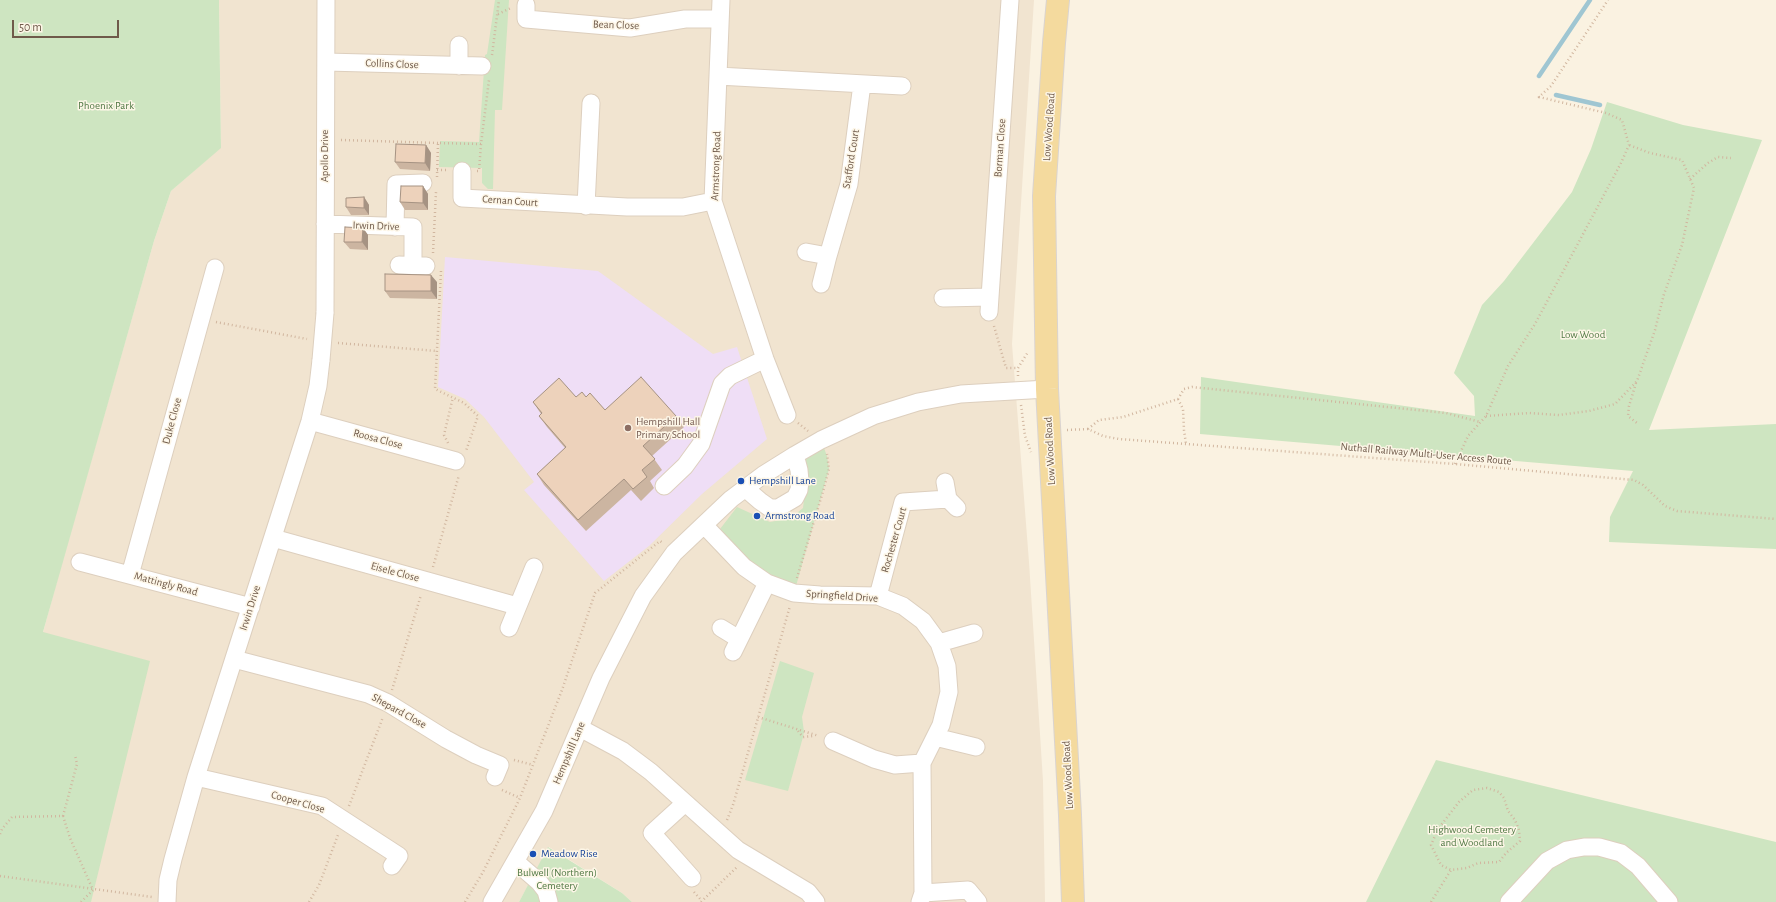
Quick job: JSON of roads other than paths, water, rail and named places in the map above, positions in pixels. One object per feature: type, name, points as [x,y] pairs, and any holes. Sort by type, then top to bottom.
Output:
[{"type":"main road","name":"Low Wood Road","points":[[1058,0],[1044,196],[1047,389],[1069,799],[1073,902]]},
{"type":"street","name":"Apollo Drive","points":[[325,313],[326,0]]},
{"type":"street","name":"Armstrong Road","points":[[721,0],[713,202],[765,359],[787,415]]},
{"type":"street","name":"Borman Close","points":[[943,298],[990,305],[1010,0]]},
{"type":"street","name":"Bean Close","points":[[526,5],[526,20],[630,28],[657,25],[685,19],[720,19]]},
{"type":"street","points":[[459,45],[459,66]]},
{"type":"street","name":"Collins Close","points":[[326,62],[488,66]]},
{"type":"street","points":[[718,76],[902,86]]},
{"type":"street","name":"Stafford Court","points":[[821,284],[849,184],[862,84]]},
{"type":"street","points":[[586,206],[591,103]]},
{"type":"street","name":"Cernan Court","points":[[462,171],[462,198],[586,206],[682,208],[713,202]]},
{"type":"street","points":[[395,227],[396,184],[432,182]]},
{"type":"street","name":"Irwin Drive","points":[[325,224],[413,227],[422,264]]},
{"type":"street","points":[[806,252],[828,256]]},
{"type":"street","name":"Duke Close","points":[[130,575],[215,268]]},
{"type":"street","name":"Irwin Drive","points":[[167,900],[168,880],[196,777],[310,421],[322,360],[325,313]]},
{"type":"street","points":[[664,486],[685,466],[701,444],[722,384],[730,376],[765,359]]},
{"type":"street","name":"Hempshill Lane","points":[[492,902],[544,811],[601,678],[643,596],[674,553],[704,524],[745,488],[795,455],[821,440],[873,416],[918,402],[961,394],[1047,389]]},
{"type":"street","name":"Roosa Close","points":[[310,421],[453,457]]},
{"type":"street","points":[[745,488],[770,508],[778,508],[795,498],[799,490],[800,481],[795,455]]},
{"type":"street","name":"Rochester Court","points":[[878,596],[903,502],[953,504],[945,482]]},
{"type":"street","name":"Springfield Drive","points":[[704,524],[744,567],[768,583],[794,592],[820,595],[878,596],[903,606],[923,621],[939,643],[947,666],[949,692],[941,725],[922,762],[922,897],[968,890],[978,902]]},
{"type":"street","name":"Eisele Close","points":[[273,538],[518,606]]},
{"type":"street","name":"Mattingly Road","points":[[80,562],[251,607]]},
{"type":"street","points":[[510,628],[534,567]]},
{"type":"street","points":[[722,628],[736,645],[768,583]]},
{"type":"street","points":[[939,643],[974,633]]},
{"type":"street","name":"Shepard Close","points":[[234,659],[368,694],[388,702],[446,739],[476,755],[500,765],[495,777]]},
{"type":"street","points":[[580,728],[623,751],[651,772],[721,836],[807,899]]},
{"type":"street","points":[[935,737],[976,747]]},
{"type":"street","points":[[833,741],[874,759],[895,765],[922,762]]},
{"type":"street","name":"Cooper Close","points":[[196,777],[322,806],[399,856],[392,866]]},
{"type":"street","points":[[685,803],[652,833],[692,878]]},
{"type":"street","points":[[1509,902],[1547,861],[1567,850],[1584,846],[1599,847],[1621,853],[1638,866],[1670,902]]},
{"type":"street","points":[[516,862],[539,882],[546,891],[549,902]]},
{"type":"waterway","points":[[1539,76],[1590,0]]},
{"type":"waterway","points":[[1556,95],[1600,105]]},
{"type":"place","name":"Hempshill Hall Primary School","points":[[628,428]]},
{"type":"place","name":"Hempshill Lane","points":[[741,481]]},
{"type":"place","name":"Armstrong Road","points":[[757,516]]},
{"type":"place","name":"Meadow Rise","points":[[533,854]]},
{"type":"park label","name":"Phoenix Park","points":[[106,106]]},
{"type":"park label","name":"Low Wood","points":[[1583,335]]},
{"type":"park label","name":"Highwood Cemetery and Woodland","points":[[1472,836]]},
{"type":"park label","name":"Bulwell (Northern) Cemetery","points":[[557,879]]}]
